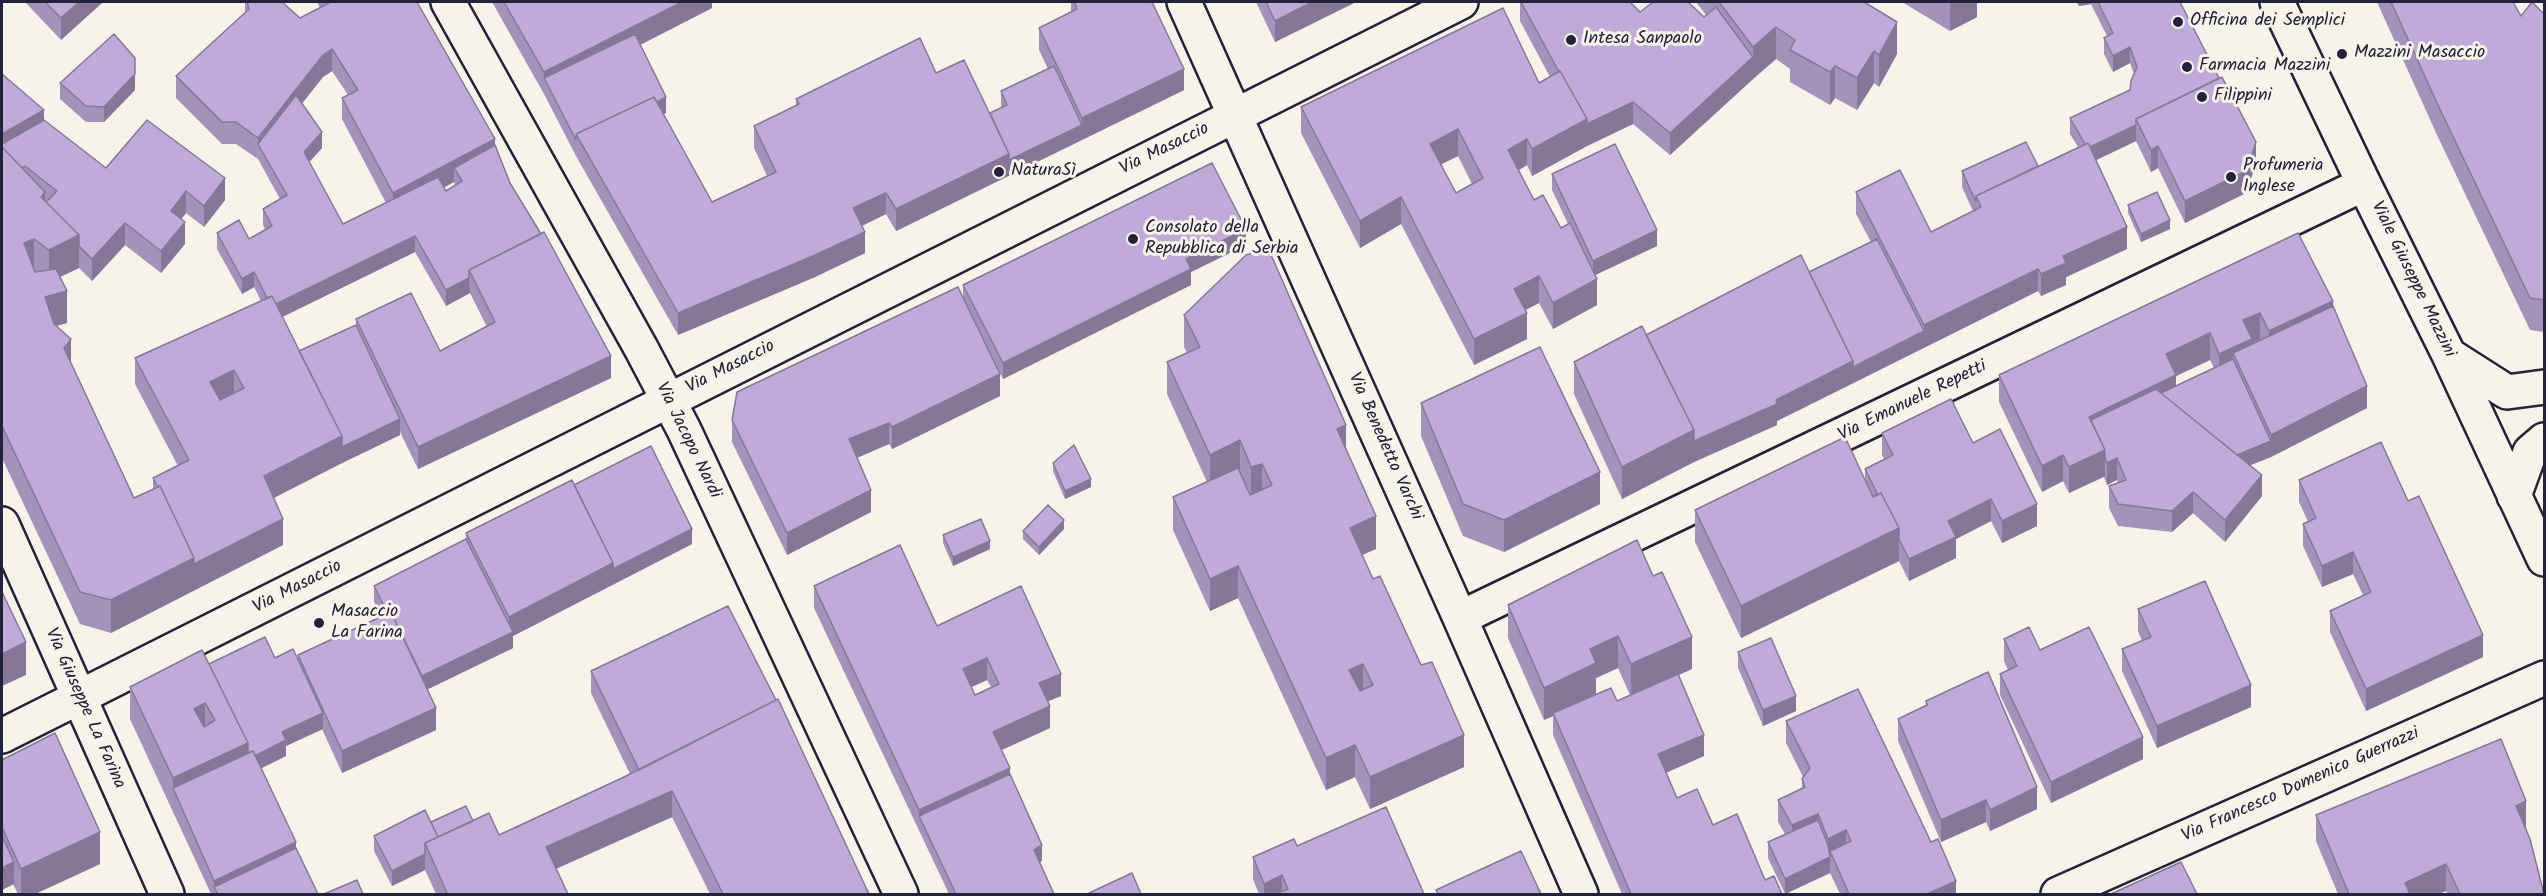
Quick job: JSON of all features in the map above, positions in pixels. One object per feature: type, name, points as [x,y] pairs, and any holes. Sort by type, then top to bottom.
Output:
[{"type":"street","name":"Via Jacopo Nardi","points":[[448,2],[637,340],[668,400],[901,894]]},
{"type":"street","name":"Via Benedetto Varchi","points":[[1184,2],[1581,894]]},
{"type":"street","name":"Via Masaccio","points":[[2,736],[1461,2]]},
{"type":"street","name":"Viale Giuseppe Mazzini","points":[[2277,2],[2364,184],[2528,508],[2544,559]]},
{"type":"street","name":"Via Emanuele Repetti","points":[[1460,618],[2364,184]]},
{"type":"street","points":[[2449,355],[2506,392],[2544,387]]},
{"type":"street","points":[[2528,508],[2530,452],[2544,441]]},
{"type":"street","name":"Via Giuseppe La Farina","points":[[2,524],[166,894]]},
{"type":"street","name":"Via Francesco Domenico Guerrazzi","points":[[2058,894],[2544,678]]},
{"type":"building","points":[[45,2],[79,2],[61,18]]},
{"type":"building","points":[[247,2],[282,2],[300,18],[328,2],[417,2],[495,139],[393,193],[342,98],[358,90],[332,49],[323,55],[258,138],[236,122],[222,122],[176,76],[249,9]]},
{"type":"building","points":[[504,2],[682,2],[544,72]]},
{"type":"building","points":[[1074,2],[1152,2],[1184,69],[1082,118],[1039,28],[1077,9]]},
{"type":"building","points":[[1266,2],[1312,2],[1275,21]]},
{"type":"building","points":[[1521,2],[1630,2],[1640,12],[1653,2],[1688,2],[1704,17],[1716,7],[1753,57],[1670,133],[1633,102],[1587,124],[1587,119]]},
{"type":"building","points":[[1719,2],[1864,2],[1897,22],[1879,55],[1874,51],[1857,78],[1835,66],[1830,72],[1790,50],[1795,40],[1776,27],[1753,47]]},
{"type":"building","points":[[2098,2],[2180,2],[2219,78],[2136,119],[2136,125],[2090,147],[2088,143],[2085,144],[2070,118],[2130,90],[2137,67],[2130,47],[2113,56],[2104,38],[2113,33]]},
{"type":"building","points":[[2391,2],[2513,2],[2521,16],[2532,2],[2544,14],[2544,300],[2530,298]]},
{"type":"building","points":[[1503,8],[1539,83],[1560,71],[1587,119],[1532,149],[1527,139],[1508,150],[1534,200],[1543,195],[1561,228],[1570,223],[1597,279],[1553,303],[1539,276],[1514,289],[1527,313],[1474,339],[1401,197],[1360,221],[1301,107]],"holes":[[[1458,129],[1483,178],[1456,193],[1430,144]]]},
{"type":"building","points":[[114,34],[135,58],[135,74],[104,107],[86,106],[60,83]]},
{"type":"building","points":[[635,34],[666,97],[657,102],[654,97],[576,134],[576,140],[544,78]]},
{"type":"building","points":[[920,38],[936,73],[964,60],[1009,154],[896,209],[886,193],[853,208],[865,232],[678,313],[576,134],[654,97],[712,202],[776,172],[754,126],[799,104],[796,99]]},
{"type":"building","points":[[1054,66],[1082,125],[1009,160],[1009,154],[990,113],[1007,105],[1001,91]]},
{"type":"building","points":[[2,74],[44,110],[2,134]]},
{"type":"building","points":[[2222,77],[2256,142],[2246,171],[2185,201],[2158,146],[2151,150],[2136,119]]},
{"type":"building","points":[[296,95],[322,132],[304,152],[343,224],[438,177],[446,191],[462,181],[454,168],[495,145],[510,183],[541,234],[469,270],[469,278],[446,290],[415,236],[276,304],[272,296],[267,298],[254,272],[242,279],[217,233],[239,220],[249,239],[272,226],[263,209],[287,195],[258,144]]},
{"type":"building","points":[[44,120],[106,168],[147,120],[225,178],[204,206],[186,191],[171,211],[185,222],[161,251],[125,223],[92,259],[79,246],[79,235],[46,202],[57,191],[25,166],[22,168],[2,147],[2,144]]},
{"type":"building","points":[[2026,142],[2038,166],[1976,196],[1976,202],[1962,171]]},
{"type":"building","points":[[2088,143],[2127,227],[2063,256],[2066,263],[2041,274],[2038,269],[1924,325],[1856,192],[1900,170],[1931,232],[1981,207],[1976,196]]},
{"type":"building","points":[[1615,144],[1657,230],[1593,261],[1552,174]]},
{"type":"building","points":[[2,147],[45,192],[41,197],[79,235],[49,250],[34,239],[24,243],[35,272],[56,269],[67,291],[45,297],[54,324],[71,339],[64,348],[134,498],[160,486],[194,558],[111,600],[80,592],[2,426]]},
{"type":"building","points":[[1212,163],[1246,229],[1186,259],[1191,269],[1003,363],[963,285]]},
{"type":"building","points":[[2157,192],[2170,220],[2141,234],[2128,205]]},
{"type":"building","points":[[544,232],[611,356],[418,447],[356,319],[411,293],[440,351],[495,322],[469,270]]},
{"type":"building","points":[[2298,233],[2333,301],[2269,331],[2260,313],[2243,320],[2252,339],[2219,354],[2210,333],[2166,354],[2176,375],[2089,417],[2105,450],[2069,467],[2063,455],[2042,466],[1999,375]]},
{"type":"building","points":[[1877,239],[1924,331],[1853,367],[1853,361],[1809,272]]},
{"type":"building","points":[[1268,248],[1346,425],[1337,429],[1376,516],[1350,528],[1373,579],[1380,576],[1421,665],[1432,662],[1464,735],[1370,777],[1355,745],[1326,758],[1238,566],[1210,579],[1173,497],[1238,468],[1250,495],[1272,485],[1262,464],[1251,467],[1240,440],[1210,455],[1167,362],[1200,347],[1184,315],[1246,255]],"holes":[[[1363,664],[1373,685],[1360,691],[1349,670]]]},
{"type":"building","points":[[1801,255],[1853,361],[1776,400],[1777,404],[1694,441],[1694,430],[1646,335]]},
{"type":"building","points":[[958,287],[1000,374],[892,427],[889,423],[849,439],[871,490],[787,533],[732,420],[737,392]]},
{"type":"building","points":[[272,296],[342,436],[264,476],[283,519],[194,564],[194,558],[160,486],[158,487],[153,478],[189,460],[135,358]],"holes":[[[234,370],[244,388],[220,400],[210,382]]]},
{"type":"building","points":[[2333,306],[2367,386],[2271,435],[2233,353]]},
{"type":"building","points":[[356,325],[400,419],[342,447],[342,436],[299,351]]},
{"type":"building","points":[[1642,326],[1694,430],[1622,467],[1574,362]]},
{"type":"building","points":[[1540,347],[1600,472],[1504,520],[1463,504],[1421,403]]},
{"type":"building","points":[[2233,359],[2271,441],[2237,455],[2161,393]]},
{"type":"building","points":[[2156,389],[2262,475],[2225,520],[2193,492],[2172,511],[2118,504],[2109,486],[2126,480],[2117,458],[2107,463],[2105,450],[2091,420]]},
{"type":"building","points":[[1951,399],[1973,443],[2000,429],[2037,504],[2002,521],[1991,499],[1948,521],[1956,537],[1909,559],[1899,539],[1899,528],[1881,493],[1878,495],[1865,469],[1893,455],[1882,433]]},
{"type":"building","points":[[1845,437],[1873,497],[1881,493],[1899,528],[1741,606],[1695,510]]},
{"type":"building","points":[[2381,442],[2408,501],[2419,496],[2483,635],[2366,689],[2330,611],[2371,592],[2353,552],[2322,566],[2303,524],[2316,518],[2299,480]]},
{"type":"building","points":[[1074,445],[1091,479],[1065,491],[1053,463]]},
{"type":"building","points":[[651,446],[692,529],[613,569],[613,563],[574,485]]},
{"type":"building","points":[[572,480],[613,563],[509,617],[466,533]]},
{"type":"building","points":[[1048,505],[1064,520],[1039,547],[1023,531]]},
{"type":"building","points":[[981,519],[990,541],[953,557],[943,535]]},
{"type":"building","points":[[466,539],[513,632],[422,676],[391,612],[388,614],[374,586]]},
{"type":"building","points":[[1637,540],[1653,576],[1662,572],[1692,637],[1631,664],[1618,636],[1590,649],[1596,663],[1544,688],[1508,605]]},
{"type":"building","points":[[900,545],[937,626],[1021,586],[1061,674],[1039,683],[1050,706],[993,732],[1010,768],[919,810],[814,586]],"holes":[[[987,658],[999,684],[975,695],[963,669]]]},
{"type":"building","points":[[2205,581],[2251,685],[2157,726],[2122,649],[2151,637],[2138,609]]},
{"type":"building","points":[[2,592],[26,642],[2,654]]},
{"type":"building","points":[[728,606],[776,700],[639,770],[591,671]]},
{"type":"building","points":[[391,612],[436,708],[342,751],[298,655]]},
{"type":"building","points":[[2029,627],[2040,650],[2089,627],[2143,737],[2051,782],[2000,674],[2017,666],[2004,639]]},
{"type":"building","points":[[265,637],[275,658],[293,649],[323,713],[282,732],[286,740],[255,756],[253,751],[248,753],[248,743],[209,664]]},
{"type":"building","points":[[1771,638],[1796,696],[1763,710],[1738,652]]},
{"type":"building","points":[[202,650],[248,743],[173,778],[130,687]],"holes":[[[205,703],[215,720],[204,727],[194,709]]]},
{"type":"building","points":[[1988,672],[2037,787],[1990,810],[1986,800],[1941,820],[1898,719],[1927,705],[1926,701]]},
{"type":"building","points":[[1678,674],[1704,735],[1658,754],[1677,798],[1697,789],[1713,825],[1737,814],[1765,880],[1774,876],[1782,894],[1631,894],[1553,713],[1611,688],[1617,701]]},
{"type":"building","points":[[1858,689],[1931,842],[1938,839],[1956,881],[1927,894],[1849,894],[1830,851],[1851,841],[1846,830],[1828,839],[1818,814],[1792,825],[1778,800],[1805,787],[1802,779],[1810,768],[1786,721]]},
{"type":"building","points":[[778,699],[869,894],[723,894],[672,791],[546,847],[568,894],[444,894],[447,893],[425,843],[489,813],[499,835],[622,778]]},
{"type":"building","points":[[55,733],[100,832],[21,869],[2,827],[2,760]]},
{"type":"building","points":[[2501,739],[2526,801],[2516,806],[2530,839],[2544,894],[2460,894],[2446,864],[2405,883],[2410,894],[2349,894],[2316,815]]},
{"type":"building","points":[[253,751],[296,842],[214,881],[173,788]]},
{"type":"building","points":[[1010,774],[1042,845],[1034,850],[1054,894],[956,894],[919,816]]},
{"type":"building","points":[[466,806],[473,821],[438,837],[431,822]]},
{"type":"building","points":[[1386,807],[1424,894],[1275,894],[1288,889],[1282,875],[1264,884],[1253,857],[1294,839],[1297,846]]},
{"type":"building","points":[[425,810],[438,837],[425,843],[425,854],[392,871],[374,836]]},
{"type":"building","points":[[1818,820],[1830,857],[1785,879],[1768,842]]},
{"type":"building","points":[[2,836],[14,862],[2,868]]},
{"type":"building","points":[[296,848],[318,894],[218,894],[214,887]]},
{"type":"building","points":[[1521,851],[1541,894],[1438,894],[1436,890]]},
{"type":"building","points":[[2181,862],[2197,894],[2111,894]]},
{"type":"building","points":[[1132,873],[1141,894],[1087,894]]},
{"type":"building","points":[[357,880],[363,894],[324,894]]},
{"type":"place","name":"Officina dei Semplici","points":[[2178,22]]},
{"type":"place","name":"Intesa Sanpaolo","points":[[1571,40]]},
{"type":"place","name":"Mazzini Masaccio","points":[[2342,54]]},
{"type":"place","name":"Farmacia Mazzini","points":[[2187,67]]},
{"type":"place","name":"Filippini","points":[[2202,97]]},
{"type":"place","name":"NaturaSì","points":[[999,172]]},
{"type":"place","name":"Profumeria Inglese","points":[[2231,177]]},
{"type":"place","name":"Consolato della Repubblica di Serbia","points":[[1133,239]]},
{"type":"place","name":"Masaccio La Farina","points":[[319,623]]}]
